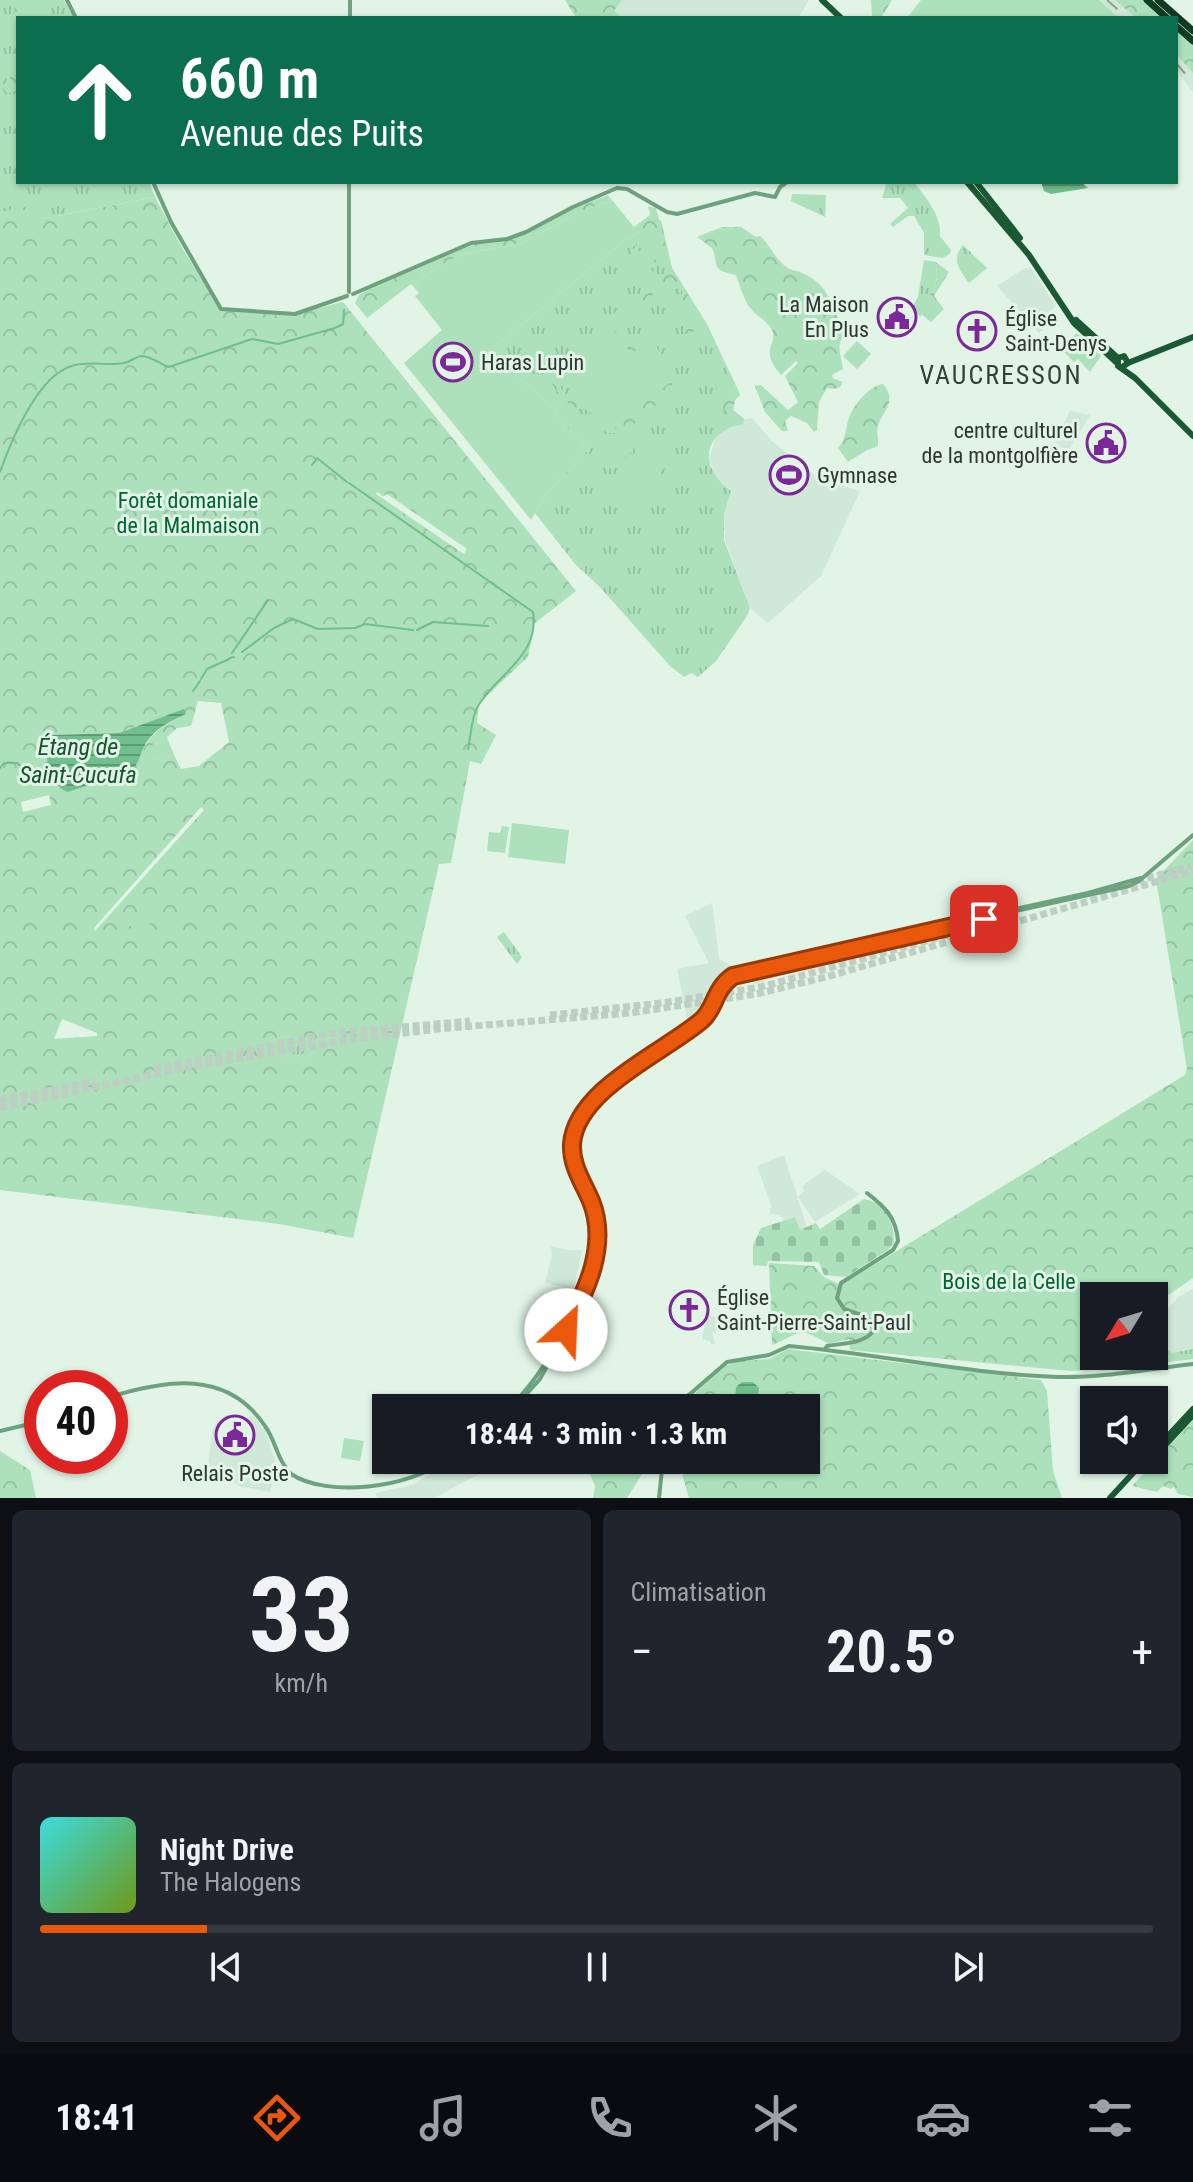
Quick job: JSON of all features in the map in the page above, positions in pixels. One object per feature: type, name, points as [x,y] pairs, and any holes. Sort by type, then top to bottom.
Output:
[{"type":"highway","points":[[1147,0],[1165,16]]},
{"type":"highway","points":[[1158,0],[1176,16]]},
{"type":"highway","points":[[1178,18],[1193,31]]},
{"type":"highway","points":[[1178,28],[1193,41]]},
{"type":"main road","points":[[822,0],[840,16]]},
{"type":"main road","points":[[828,0],[840,16]]},
{"type":"main road","points":[[969,184],[1029,255]]},
{"type":"main road","points":[[978,184],[1007,218],[1082,333],[1123,363],[1193,436]]},
{"type":"main road","points":[[1123,363],[1193,337]]},
{"type":"main road","points":[[1168,1436],[1193,1409]]},
{"type":"main road","points":[[1168,1441],[1193,1415]]},
{"type":"main road","points":[[1113,1498],[1136,1474]]},
{"type":"street","points":[[154,184],[180,239],[221,309],[295,314],[471,243],[507,239],[526,232],[573,207],[623,188],[673,214],[755,193],[775,197],[784,184]]},
{"type":"street","points":[[349,184],[350,294]]},
{"type":"street","points":[[528,1394],[545,1371],[579,1305],[598,1241],[596,1217],[575,1168],[572,1146],[576,1127],[594,1099],[685,1031],[704,1013],[714,989],[724,978],[734,971],[1129,886],[1143,878],[1193,835]]},
{"type":"street","points":[[824,1350],[827,1346],[867,1338],[874,1330],[867,1317],[840,1306],[837,1295],[841,1283],[893,1250],[898,1241],[894,1218],[867,1193]]},
{"type":"street","points":[[846,1342],[847,1353]]},
{"type":"street","points":[[690,1394],[723,1364],[789,1346],[992,1372],[1056,1377],[1193,1364]]},
{"type":"street","points":[[128,1392],[149,1386],[186,1383],[200,1383],[222,1390],[245,1403],[261,1420],[290,1473],[315,1488],[362,1490],[396,1486],[424,1474]]},
{"type":"street","points":[[0,1431],[24,1425]]},
{"type":"street","points":[[659,1498],[662,1474]]},
{"type":"shaded area","points":[[600,0],[809,0],[799,16],[609,16]]},
{"type":"shaded area","points":[[1099,0],[1115,0],[1134,16],[1117,16]]},
{"type":"shaded area","points":[[1178,56],[1193,73],[1193,92],[1178,73]]},
{"type":"shaded area","points":[[1025,268],[1031,268],[1056,306],[1040,320],[1045,327],[1039,333],[997,286]]},
{"type":"shaded area","points":[[1070,411],[1090,415],[1067,453],[1055,441]]},
{"type":"shaded area","points":[[752,418],[772,441],[806,469],[823,480],[860,491],[821,576],[768,623],[750,608],[725,540],[724,514],[731,491],[715,475],[709,459],[716,437],[723,430],[742,425],[744,419]]},
{"type":"shaded area","points":[[712,903],[719,959],[733,970],[743,969],[748,974],[764,972],[764,980],[761,986],[747,979],[744,982],[740,980],[734,989],[727,984],[719,996],[722,998],[718,1006],[706,1000],[697,1016],[688,1023],[677,969],[709,963],[685,916]]},
{"type":"shaded area","points":[[784,1155],[807,1228],[800,1230],[795,1217],[784,1220],[780,1215],[770,1214],[771,1205],[757,1166]]},
{"type":"shaded area","points":[[825,1170],[860,1194],[815,1222],[798,1197],[804,1191],[802,1186]]},
{"type":"shaded area","points":[[551,1246],[582,1250],[574,1290],[545,1283],[552,1255]]},
{"type":"shaded area","points":[[1193,1289],[1193,1359],[1168,1362],[1168,1309],[1178,1297]]},
{"type":"shaded area","points":[[707,1314],[718,1319],[716,1333],[712,1333],[715,1343],[711,1345],[710,1341],[702,1339]]},
{"type":"shaded area","points":[[225,1415],[248,1418],[252,1415],[265,1430],[275,1460],[270,1492],[241,1487],[208,1465],[212,1432],[215,1424]]},
{"type":"shaded area","points":[[430,1474],[479,1474],[434,1498],[377,1498],[376,1493],[415,1484]]},
{"type":"green space","points":[[0,0],[64,0],[73,16],[16,16],[16,184],[150,184],[155,197],[0,227]]},
{"type":"green space","points":[[565,0],[622,0],[614,11],[620,16],[575,16]]},
{"type":"green space","points":[[871,0],[892,0],[882,16],[872,16]]},
{"type":"green space","points":[[921,0],[1099,0],[1117,16],[909,16]]},
{"type":"green space","points":[[1115,0],[1144,0],[1162,16],[1134,16]]},
{"type":"green space","points":[[15,2],[24,7],[29,2],[33,3],[31,16],[16,16],[16,37],[11,40],[5,36],[0,38],[0,31],[13,26]]},
{"type":"green space","points":[[1178,31],[1193,44],[1193,73],[1178,56]]},
{"type":"green space","points":[[0,71],[6,72],[7,83],[10,82],[10,75],[16,75],[16,91],[8,94],[0,84]]},
{"type":"green space","points":[[886,184],[915,184],[936,214],[940,236],[951,250],[950,254],[942,258],[924,255],[924,233],[914,216],[908,216],[893,227],[890,224],[908,208],[900,198],[882,198]]},
{"type":"green space","points":[[792,194],[826,195],[825,217],[791,201]]},
{"type":"green space","points":[[608,195],[634,227],[650,215],[648,206],[656,208],[672,268],[708,326],[700,326],[690,334],[685,328],[694,318],[683,309],[682,291],[679,288],[668,291],[661,281],[648,302],[648,309],[645,308],[642,298],[650,282],[648,273],[653,271],[660,277],[666,276],[665,257],[654,262],[655,254],[643,244],[636,248],[642,254],[639,265],[633,270],[631,258],[633,250],[640,240],[639,232],[628,238],[607,202],[576,213],[523,243],[463,254],[437,267],[413,286],[411,284],[367,318],[355,303],[359,295],[369,289],[469,245],[521,236],[569,210]]},
{"type":"green space","name":"Forêt domaniale de la Malmaison","points":[[155,197],[182,248],[221,309],[295,314],[343,302],[576,591],[535,623],[528,657],[479,703],[477,723],[496,735],[481,764],[470,761],[451,863],[439,864],[353,1238],[279,1224],[0,1190],[0,223],[3,219],[0,212],[28,207],[40,212],[42,219]],"holes":[[[376,494],[387,494],[467,549],[464,554]],[[198,701],[221,703],[229,742],[199,766],[181,769],[173,753],[164,762],[152,757],[152,745],[168,740],[167,737],[177,728],[191,726]],[[183,710],[186,714],[160,729],[142,752],[53,778],[47,755],[51,735],[119,733]],[[49,795],[51,805],[23,812],[21,802]],[[201,807],[204,810],[95,931],[94,928]],[[62,1019],[97,1033],[97,1036],[54,1039]],[[287,1036],[315,1041],[316,1052],[304,1057],[287,1060],[269,1056],[275,1038]]]},
{"type":"green space","name":"Haras Lupin","points":[[607,202],[628,238],[489,351],[557,411],[556,419],[590,448],[546,494],[531,520],[404,363],[442,330],[415,296],[419,293],[413,286],[437,267],[463,254],[523,243],[576,213]]},
{"type":"green space","points":[[661,220],[672,268],[708,326],[740,395],[735,400],[733,410],[744,419],[742,425],[726,430],[714,440],[709,454],[715,474],[731,491],[724,514],[724,540],[750,608],[716,661],[698,677],[692,673],[684,677],[670,666],[600,587],[575,564],[535,513],[546,494],[590,448],[556,419],[557,411],[489,351],[628,238]]},
{"type":"green space","points":[[722,227],[741,227],[756,237],[760,236],[783,265],[816,281],[830,300],[840,324],[846,325],[849,321],[856,335],[845,339],[844,336],[841,340],[839,347],[843,369],[832,375],[843,382],[840,387],[827,388],[819,402],[817,430],[814,432],[807,423],[791,416],[785,421],[788,431],[782,431],[765,412],[755,386],[761,385],[788,410],[798,402],[785,376],[798,363],[796,361],[781,375],[771,358],[771,328],[749,307],[736,275],[719,269],[712,248],[697,237]]},
{"type":"green space","points":[[963,245],[987,268],[969,283],[957,260]]},
{"type":"green space","points":[[924,260],[936,262],[937,278],[920,317],[913,306],[918,297]]},
{"type":"green space","points":[[936,262],[949,272],[934,296],[944,309],[931,322],[922,315],[937,279]]},
{"type":"green space","points":[[624,306],[619,320],[633,340],[649,338],[670,366],[671,374],[668,375],[647,348],[630,352],[610,326],[604,330],[602,328],[603,322]]},
{"type":"green space","points":[[610,326],[633,356],[580,397],[557,367]]},
{"type":"green space","points":[[1077,333],[1101,356],[1090,372],[1078,359],[1074,362],[1060,348]]},
{"type":"green space","points":[[857,341],[871,354],[857,369],[843,356]]},
{"type":"green space","points":[[646,347],[673,380],[623,420],[597,387]]},
{"type":"green space","points":[[730,372],[740,395],[735,400],[733,410],[744,419],[743,423],[735,425],[720,402],[714,380]]},
{"type":"green space","points":[[554,379],[564,395],[577,403],[589,397],[608,425],[616,429],[626,424],[615,425],[608,418],[614,414],[623,420],[673,380],[673,383],[645,416],[625,429],[609,433],[599,426],[588,410],[571,405],[562,397],[551,382]]},
{"type":"green space","points":[[883,384],[889,401],[878,426],[878,446],[848,462],[838,448],[849,418],[861,398]]},
{"type":"green space","points":[[641,432],[641,439],[633,450],[608,469],[609,463],[618,461],[630,440]]},
{"type":"green space","points":[[647,439],[671,461],[637,498],[634,495],[631,498],[610,480]]},
{"type":"green space","points":[[607,553],[614,555],[615,561],[606,563],[604,568],[619,570],[619,573],[608,573],[600,587],[595,582],[598,577],[596,562],[604,559]]},
{"type":"green space","points":[[168,740],[173,753],[164,762],[152,757],[152,745]]},
{"type":"green space","points":[[512,823],[569,830],[565,864],[508,857]]},
{"type":"green space","points":[[502,826],[509,827],[505,853],[487,851],[489,832],[500,833]]},
{"type":"green space","name":"Bois de la Celle","points":[[1193,840],[1193,1278],[1168,1295],[1168,1282],[1080,1282],[1080,1370],[1084,1370],[1071,1371],[850,1350],[849,1339],[829,1344],[805,1333],[794,1334],[772,1345],[769,1263],[814,1266],[824,1277],[841,1285],[1185,1075],[1187,1069],[1156,879]]},
{"type":"green space","points":[[130,920],[153,926],[157,936],[128,928]]},
{"type":"green space","points":[[504,932],[522,957],[517,964],[497,937]]},
{"type":"green space","points":[[287,1036],[316,1041],[316,1052],[293,1060],[269,1057],[275,1038]]},
{"type":"green space","points":[[864,1199],[883,1209],[893,1228],[894,1243],[846,1277],[824,1275],[819,1262],[768,1261],[767,1266],[753,1265],[753,1245],[761,1228],[795,1217],[800,1230],[816,1223],[820,1229]]},
{"type":"green space","points":[[788,1349],[1041,1380],[1047,1391],[1053,1471],[1062,1498],[689,1498],[682,1474],[820,1474],[820,1394],[694,1394],[724,1366],[740,1361],[769,1359]]},
{"type":"green space","points":[[1193,1349],[1193,1359],[1168,1362],[1168,1350],[1172,1353]]},
{"type":"green space","points":[[1193,1420],[1193,1497],[1178,1494],[1174,1487],[1163,1486],[1157,1492],[1132,1486],[1143,1474],[1168,1474],[1168,1447]]},
{"type":"green space","points":[[344,1438],[364,1441],[360,1461],[341,1458]]},
{"type":"green space","points":[[0,1451],[24,1466],[24,1474],[31,1474],[36,1498],[0,1498]]},
{"type":"green space","points":[[590,1474],[642,1474],[627,1498],[593,1498],[595,1486]]},
{"type":"water","points":[[1042,184],[1083,184],[1088,188],[1051,194],[1044,191]]},
{"type":"water","name":"Étang de Saint-Cucufa","points":[[184,709],[186,714],[152,735],[131,771],[68,792],[61,789],[51,776],[47,750],[51,735],[119,733]]},
{"type":"water","points":[[742,1382],[753,1382],[759,1388],[758,1394],[736,1394],[736,1387]]},
{"type":"waterway","points":[[0,472],[28,409],[49,380],[62,371],[81,364],[124,363],[141,356],[169,367],[252,339],[278,344],[343,324],[344,310]]},
{"type":"waterway","points":[[312,465],[317,458],[347,482]]},
{"type":"waterway","points":[[349,483],[533,612],[530,641],[524,653],[478,706],[468,749]]},
{"type":"waterway","points":[[232,653],[268,600]]},
{"type":"waterway","points":[[242,652],[274,628],[293,619],[318,629],[355,628],[365,624],[413,630]]},
{"type":"waterway","points":[[417,630],[433,622],[488,626]]},
{"type":"waterway","points":[[230,658],[234,657]]},
{"type":"waterway","points":[[201,679],[207,669],[229,659]]},
{"type":"waterway","points":[[193,691],[200,681]]},
{"type":"waterway","points":[[0,768],[4,763],[17,763],[34,774]]},
{"type":"tunnel","points":[[1137,881],[1191,866]]},
{"type":"tunnel","points":[[0,1108],[187,1067],[348,1040],[630,1013],[756,994],[826,977],[1193,871]]},
{"type":"tunnel","points":[[550,1015],[662,1003],[761,987],[991,923]]},
{"type":"tunnel","points":[[154,1069],[334,1033],[470,1021]]},
{"type":"tunnel","points":[[0,1100],[95,1081]]},
{"type":"railway","points":[[1107,0],[1125,16]]},
{"type":"railway","points":[[1178,65],[1193,83]]},
{"type":"place","name":"La Maison En Plus","points":[[897,317]]},
{"type":"place","name":"Église Saint-Denys","points":[[977,331]]},
{"type":"place","name":"Haras Lupin","points":[[453,362]]},
{"type":"place","name":"centre culturel de la montgolfière","points":[[1106,443]]},
{"type":"place","name":"Gymnase","points":[[789,475]]},
{"type":"place","name":"Église Saint-Pierre-Saint-Paul","points":[[689,1310]]},
{"type":"place","name":"Relais Poste","points":[[235,1435]]},
{"type":"district","name":"VAUCRESSON","points":[[1001,375]]},
{"type":"route","points":[[566,1330],[588,1283],[597,1246],[596,1217],[575,1168],[572,1146],[576,1127],[594,1099],[704,1018],[721,986],[733,976],[801,958],[984,919]]}]
